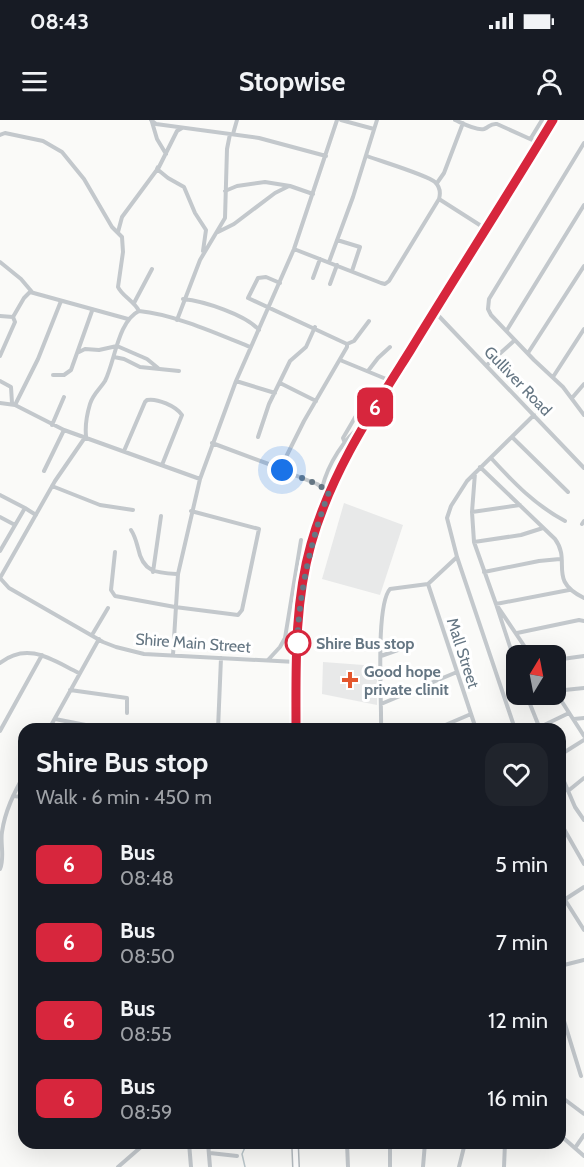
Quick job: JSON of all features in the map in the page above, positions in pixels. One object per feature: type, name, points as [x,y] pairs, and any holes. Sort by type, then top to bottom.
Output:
[{"type":"main road","points":[[296,723],[297,662],[303,580],[311,544],[329,492],[364,424],[553,120]]},
{"type":"main road","points":[[295,1149],[296,1167]]},
{"type":"street","points":[[177,320],[183,299],[202,256],[225,218],[225,191],[232,134],[237,120]]},
{"type":"street","points":[[173,655],[178,574],[191,512],[212,443],[250,347],[294,249],[339,120],[374,129]]},
{"type":"street","points":[[329,262],[367,156],[377,120]]},
{"type":"street","points":[[455,120],[482,129],[492,122],[539,143]]},
{"type":"street","points":[[531,138],[542,120]]},
{"type":"street","points":[[152,121],[277,142],[326,156]]},
{"type":"street","points":[[152,121],[157,139],[166,154]]},
{"type":"street","points":[[436,183],[447,164],[463,123]]},
{"type":"street","points":[[118,233],[122,217],[158,168],[175,133],[183,128]]},
{"type":"street","points":[[0,135],[5,133],[37,139],[64,153],[84,179],[112,227],[122,237],[118,287],[139,311],[177,320],[250,347]]},
{"type":"street","points":[[584,143],[489,299],[488,306],[489,312],[553,377],[584,415]]},
{"type":"street","points":[[577,155],[584,158]]},
{"type":"street","points":[[294,249],[381,283],[385,284],[389,281],[440,199],[440,188],[426,177],[367,156]]},
{"type":"street","points":[[158,168],[163,175],[185,188],[195,213],[206,230],[202,256]]},
{"type":"street","points":[[225,191],[237,186],[266,182],[290,186],[313,194]]},
{"type":"street","points":[[218,232],[234,224],[275,193],[290,186]]},
{"type":"street","points":[[440,199],[486,229]]},
{"type":"street","points":[[507,330],[584,206]]},
{"type":"street","points":[[337,240],[360,247],[352,271]]},
{"type":"street","points":[[313,279],[320,259]]},
{"type":"street","points":[[0,262],[21,279],[32,293]]},
{"type":"street","points":[[330,284],[337,265]]},
{"type":"street","points":[[528,353],[584,266]]},
{"type":"street","points":[[134,303],[152,268]]},
{"type":"street","points":[[280,283],[266,277],[258,278],[248,298],[315,327],[347,344]]},
{"type":"street","points":[[0,356],[15,322],[13,317],[26,295],[32,293],[92,311],[129,319]]},
{"type":"street","points":[[183,299],[198,301],[250,321],[259,330]]},
{"type":"street","points":[[14,404],[38,359],[61,301]]},
{"type":"street","points":[[53,375],[68,373],[79,352],[92,311]]},
{"type":"street","points":[[0,578],[52,486],[86,436],[89,406],[94,393],[104,382],[129,319],[139,311]]},
{"type":"street","name":"Gulliver Road","points":[[434,311],[584,468]]},
{"type":"street","points":[[0,316],[13,317]]},
{"type":"street","points":[[347,344],[354,341],[369,321]]},
{"type":"street","points":[[258,437],[269,404],[292,358],[300,353],[308,343],[315,327]]},
{"type":"street","points":[[553,377],[584,329]]},
{"type":"street","points":[[487,365],[515,340]]},
{"type":"street","points":[[279,466],[285,461],[347,344]]},
{"type":"street","points":[[79,352],[85,349],[99,350],[117,346],[147,359],[158,368]]},
{"type":"street","points":[[368,371],[390,347]]},
{"type":"street","points":[[114,357],[140,367],[179,371]]},
{"type":"street","points":[[340,360],[391,381]]},
{"type":"street","points":[[0,381],[11,387],[14,404]]},
{"type":"street","points":[[236,381],[275,393]]},
{"type":"street","points":[[280,384],[316,401]]},
{"type":"street","points":[[572,398],[584,384]]},
{"type":"street","points":[[52,425],[64,397]]},
{"type":"street","points":[[351,447],[345,443],[343,438],[367,397]]},
{"type":"street","points":[[124,452],[145,402],[154,399],[178,409],[182,415],[162,465]]},
{"type":"street","points":[[0,404],[14,404],[64,430],[86,436],[200,479]]},
{"type":"street","points":[[513,723],[457,557],[448,523],[448,513],[461,488],[475,472],[534,415]]},
{"type":"street","points":[[322,488],[331,465],[345,443],[364,424],[355,419]]},
{"type":"street","points":[[44,471],[64,430]]},
{"type":"street","points":[[512,437],[568,492]]},
{"type":"street","points":[[212,443],[279,466],[282,470],[329,492]]},
{"type":"street","points":[[490,458],[530,499],[544,510],[565,521]]},
{"type":"street","points":[[325,477],[339,471],[331,465]]},
{"type":"street","points":[[480,467],[558,543],[564,582],[569,590],[584,598]]},
{"type":"street","points":[[475,472],[472,512],[474,542],[509,645]]},
{"type":"street","points":[[52,486],[100,505],[133,510]]},
{"type":"street","points":[[0,495],[36,514]]},
{"type":"street","points":[[472,512],[520,505]]},
{"type":"street","points":[[0,551],[24,508]]},
{"type":"street","points":[[115,552],[111,582],[112,593],[122,598],[235,615],[240,613],[260,532],[255,526],[191,512]]},
{"type":"street","points":[[153,572],[161,516]]},
{"type":"street","points":[[0,517],[15,525]]},
{"type":"street","points":[[474,542],[521,535],[544,528]]},
{"type":"street","points":[[131,530],[141,560],[153,572],[178,574]]},
{"type":"street","points":[[268,660],[285,638],[301,540]]},
{"type":"street","points":[[381,723],[381,625],[383,603],[387,592],[390,589],[428,584],[457,557]]},
{"type":"street","points":[[484,572],[560,559]]},
{"type":"street","name":"Shire Main Street","points":[[0,578],[9,588],[99,639],[129,651],[297,662]]},
{"type":"street","points":[[294,578],[303,580]]},
{"type":"street","name":"Mall Street","points":[[428,584],[474,723]]},
{"type":"street","points":[[496,604],[569,590]]},
{"type":"street","points":[[291,592],[302,594]]},
{"type":"street","points":[[496,604],[524,645]]},
{"type":"street","points":[[92,635],[108,608]]},
{"type":"street","points":[[517,633],[579,620],[584,621]]},
{"type":"street","points":[[53,723],[99,639]]},
{"type":"street","points":[[381,656],[409,646]]},
{"type":"street","points":[[0,663],[7,657],[20,652],[42,655],[79,673]]},
{"type":"street","points":[[0,731],[42,655]]},
{"type":"street","points":[[566,658],[584,656]]},
{"type":"street","points":[[218,723],[221,658]]},
{"type":"street","points":[[381,704],[457,672]]},
{"type":"street","points":[[566,690],[584,688]]},
{"type":"street","points":[[70,690],[127,698],[127,713]]},
{"type":"street","points":[[531,705],[538,723]]},
{"type":"street","points":[[564,705],[584,735]]},
{"type":"street","points":[[550,723],[569,713]]},
{"type":"street","points":[[450,723],[471,714]]},
{"type":"street","points":[[574,719],[584,718]]},
{"type":"street","points":[[55,719],[75,723]]},
{"type":"street","points":[[566,751],[584,740]]},
{"type":"street","points":[[568,791],[584,778]]},
{"type":"street","points":[[0,868],[4,818],[18,786]]},
{"type":"street","points":[[566,786],[584,820]]},
{"type":"street","points":[[13,796],[18,796]]},
{"type":"street","points":[[566,832],[584,864]]},
{"type":"street","points":[[584,887],[566,902],[584,930]]},
{"type":"street","points":[[566,964],[584,960]]},
{"type":"street","points":[[566,1027],[581,1076]]},
{"type":"street","points":[[566,1100],[584,1114]]},
{"type":"street","points":[[574,1148],[584,1135]]},
{"type":"street","points":[[566,1141],[584,1156]]},
{"type":"street","points":[[118,1167],[139,1149]]},
{"type":"street","points":[[190,1149],[191,1167]]},
{"type":"street","points":[[209,1149],[210,1167]]},
{"type":"street","points":[[212,1149],[237,1156]]},
{"type":"street","points":[[347,1149],[348,1167]]},
{"type":"street","points":[[390,1149],[390,1167]]},
{"type":"street","points":[[423,1167],[424,1149]]},
{"type":"street","points":[[459,1167],[464,1149]]},
{"type":"street","points":[[504,1167],[505,1149]]},
{"type":"shaded area","points":[[344,503],[403,525],[380,595],[322,579]]},
{"type":"shaded area","name":"Good hope private clinit","points":[[323,662],[377,666],[377,705],[322,694]]},
{"type":"waterway","points":[[244,1149],[242,1154],[245,1167]]},
{"type":"bus line","name":"6","points":[[296,723],[298,627],[303,582],[311,544],[331,488],[364,424],[553,120]]},
{"type":"place","name":"Shire Bus stop","points":[[298,643]]},
{"type":"place","name":"Good hope private clinit","points":[[350,680]]},
{"type":"route","points":[[282,470],[317,484],[329,492],[311,544],[303,580],[297,647],[298,643]]}]
